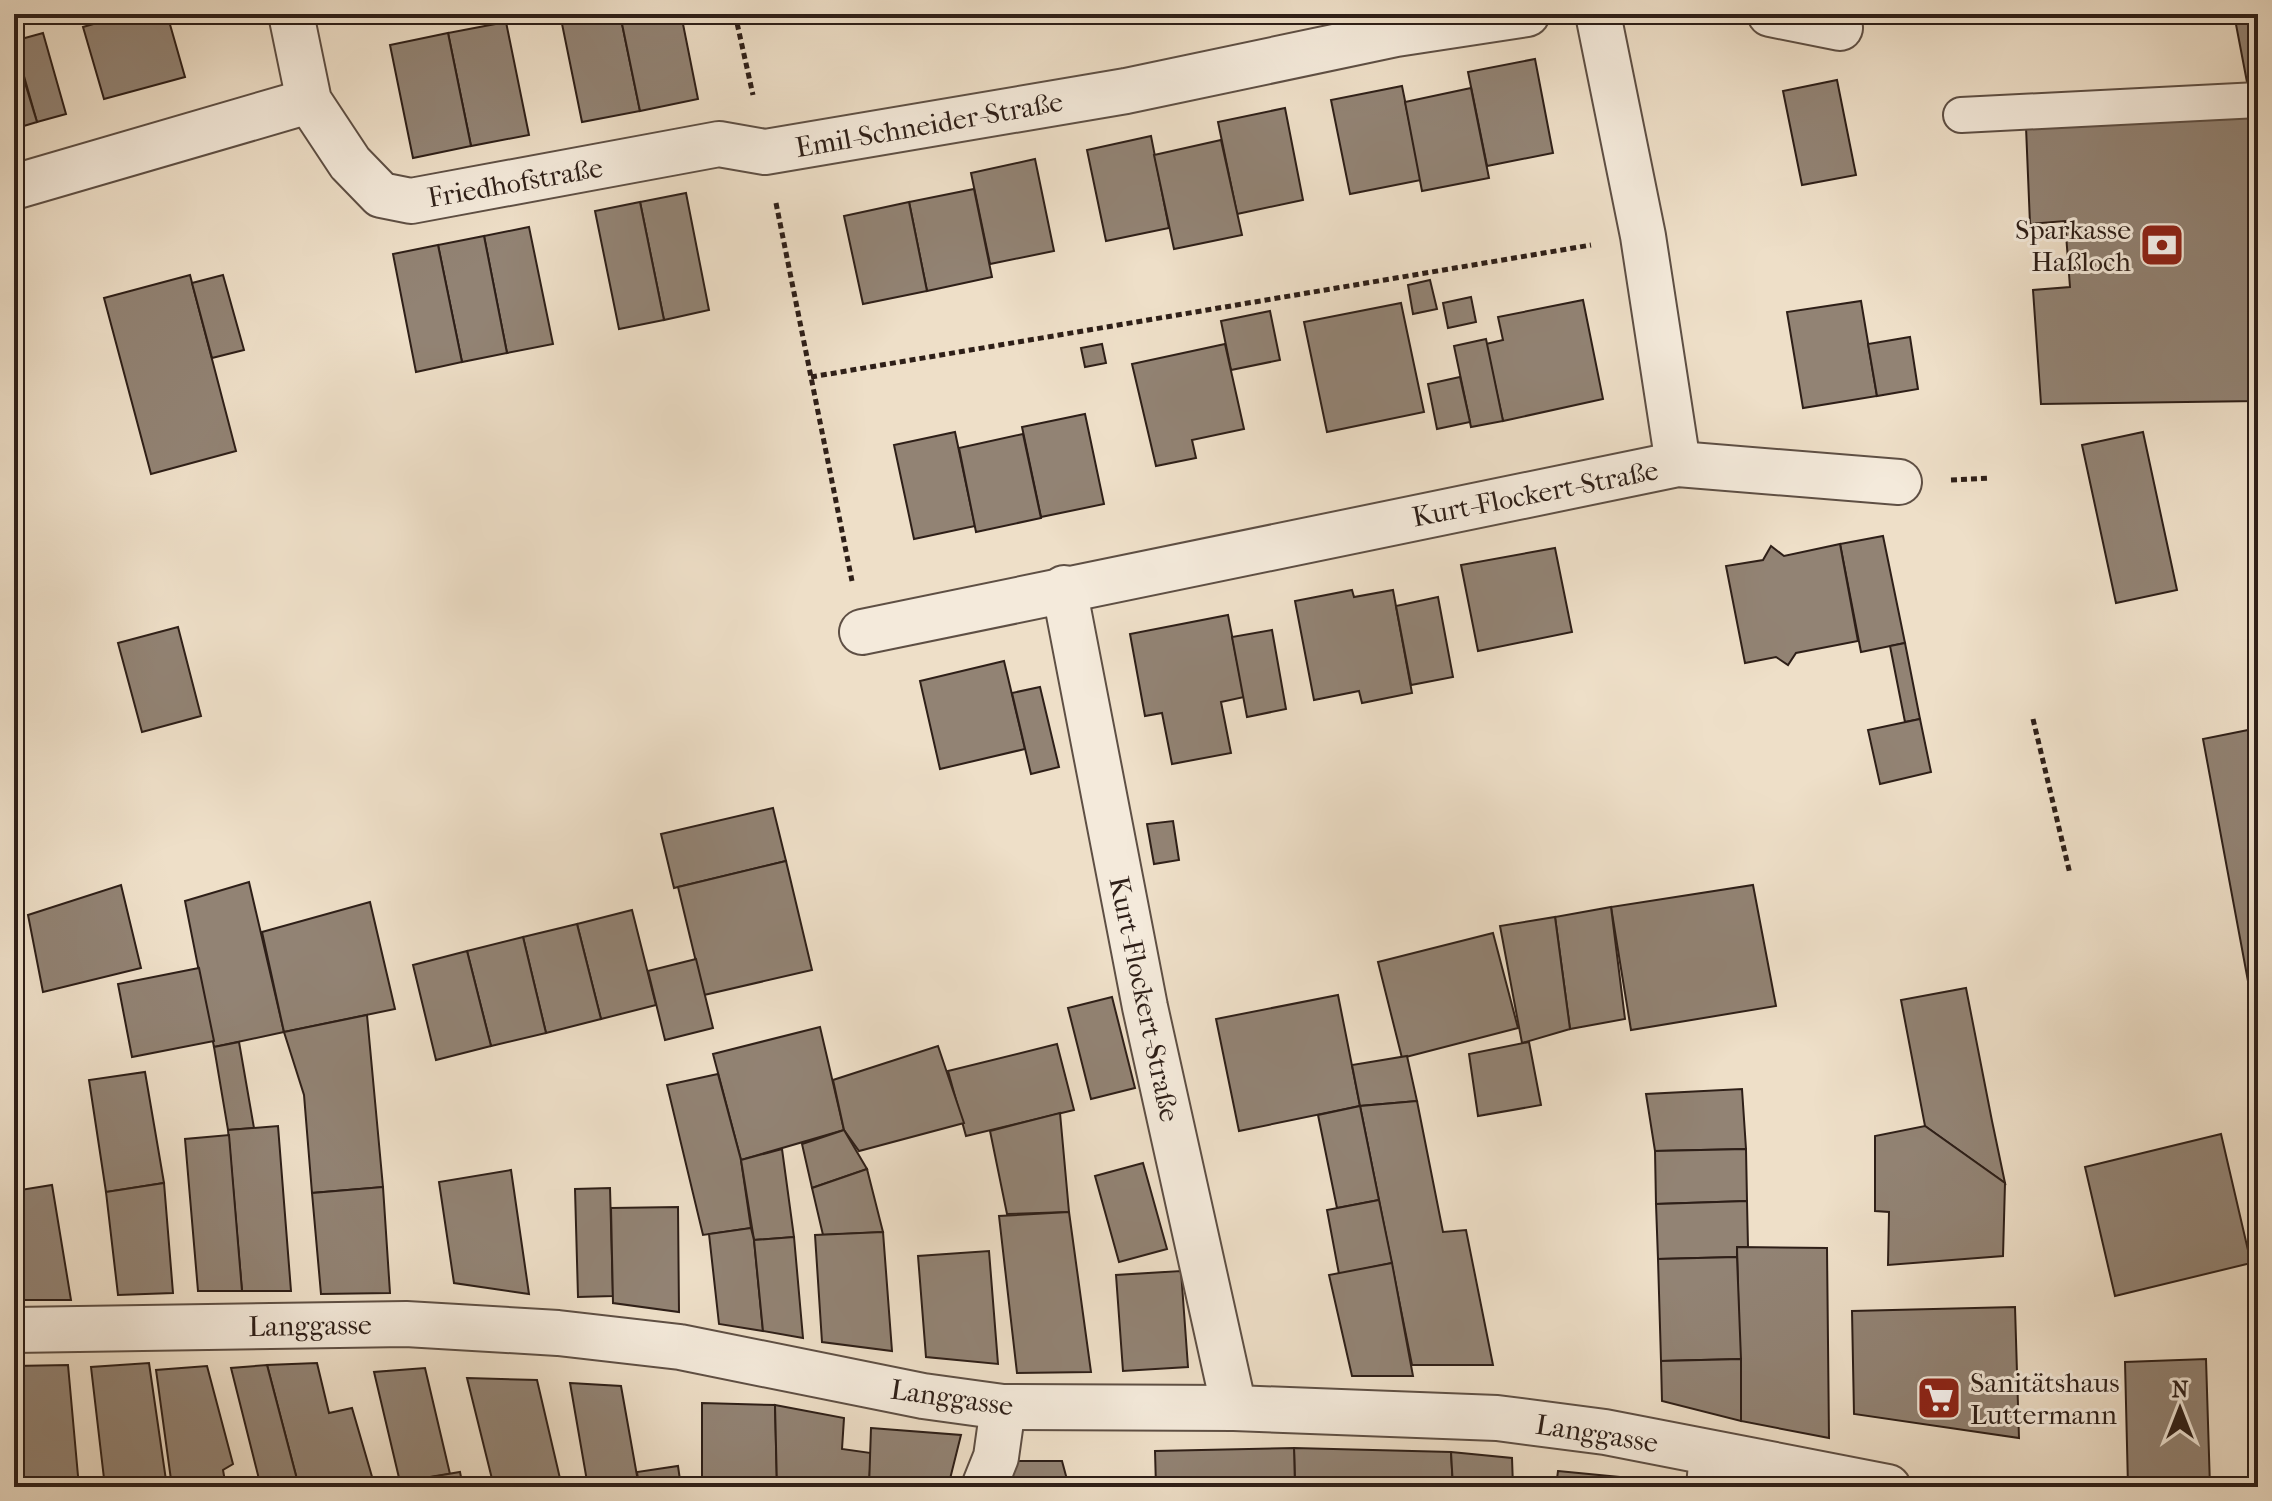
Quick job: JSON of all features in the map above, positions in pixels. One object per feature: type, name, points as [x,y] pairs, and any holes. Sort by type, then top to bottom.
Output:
[{"type":"street","name":"Friedhofstraße","points":[[291,14],[309,101],[350,163],[381,195],[411,201],[719,144],[765,152]]},
{"type":"street","name":"Emil-Schneider-Straße","points":[[765,152],[1126,91],[1396,34],[1527,14]]},
{"type":"street","name":"Kurt-Flockert-Straße","points":[[1598,14],[1643,236],[1678,464]]},
{"type":"street","points":[[1770,14],[1840,28]]},
{"type":"street","points":[[14,187],[309,101]]},
{"type":"street","name":"Kurt-Flockert-Straße","points":[[862,632],[1678,464],[1899,482]]},
{"type":"street","name":"Kurt-Flockert-Straße","points":[[1064,588],[1145,1007],[1234,1408]]},
{"type":"street","name":"Langgasse","points":[[14,1330],[406,1324],[558,1333],[680,1347],[923,1396],[1003,1407],[1234,1408],[1497,1418],[1605,1432],[1705,1470],[1888,1487]]},
{"type":"street","points":[[984,1487],[996,1457],[1003,1407]]},
{"type":"lane","points":[[1961,115],[2258,100]]},
{"type":"path","points":[[735,14],[765,152]]},
{"type":"path","name":"Emil-Schneider-Straße","points":[[765,152],[862,632]]},
{"type":"path","points":[[811,377],[1643,236]]},
{"type":"path","points":[[2033,719],[2070,874]]},
{"type":"building","points":[[128,14],[167,14],[185,77],[104,99],[83,27]]},
{"type":"building","points":[[560,14],[620,14],[640,111],[582,122]]},
{"type":"building","points":[[620,14],[681,14],[698,99],[640,111]]},
{"type":"building","points":[[2234,14],[2258,14],[2258,80],[2247,82]]},
{"type":"building","points":[[506,22],[529,135],[471,146],[448,33]]},
{"type":"building","points":[[43,33],[66,114],[37,122],[14,41]]},
{"type":"building","points":[[448,33],[471,146],[413,158],[390,45]]},
{"type":"building","points":[[14,47],[37,122],[14,129]]},
{"type":"building","points":[[1535,59],[1553,153],[1487,166],[1468,72]]},
{"type":"building","points":[[1837,80],[1856,175],[1802,185],[1783,91]]},
{"type":"building","points":[[1402,86],[1421,180],[1350,194],[1331,100]]},
{"type":"building","points":[[1471,88],[1489,178],[1422,191],[1405,102]]},
{"type":"building","points":[[1285,108],[1303,200],[1237,214],[1218,122]]},
{"type":"building","points":[[2258,114],[2258,401],[2041,404],[2033,290],[2070,287],[2065,221],[2030,224],[2026,127]]},
{"type":"building","points":[[1151,136],[1169,228],[1106,241],[1087,150]]},
{"type":"building","points":[[1221,140],[1242,235],[1174,249],[1154,155]]},
{"type":"building","points":[[1035,159],[1054,251],[990,264],[971,173]]},
{"type":"building","points":[[974,189],[992,277],[927,291],[909,202]]},
{"type":"building","points":[[686,193],[709,310],[664,320],[640,202]]},
{"type":"building","points":[[640,202],[664,320],[619,329],[595,211]]},
{"type":"building","points":[[909,202],[927,291],[863,304],[844,216]]},
{"type":"building","points":[[529,227],[553,344],[507,353],[484,236]]},
{"type":"building","points":[[484,236],[507,353],[462,362],[438,245]]},
{"type":"building","points":[[438,245],[462,362],[416,372],[393,254]]},
{"type":"building","points":[[190,275],[236,451],[151,474],[104,298]]},
{"type":"building","points":[[223,275],[244,350],[212,358],[192,283]]},
{"type":"building","points":[[1430,280],[1437,309],[1413,314],[1408,285]]},
{"type":"building","points":[[1471,297],[1476,322],[1448,328],[1443,303]]},
{"type":"building","points":[[1583,300],[1603,399],[1503,421],[1486,344],[1503,340],[1498,317]]},
{"type":"building","points":[[1861,301],[1877,396],[1803,408],[1787,312]]},
{"type":"building","points":[[1401,303],[1424,412],[1327,432],[1304,322]]},
{"type":"building","points":[[1270,311],[1280,360],[1231,370],[1221,321]]},
{"type":"building","points":[[1910,337],[1918,389],[1877,396],[1868,344]]},
{"type":"building","points":[[1486,339],[1503,421],[1471,427],[1454,346]]},
{"type":"building","points":[[1102,344],[1106,363],[1085,367],[1081,348]]},
{"type":"building","points":[[1225,344],[1244,429],[1192,440],[1196,458],[1156,466],[1132,364]]},
{"type":"building","points":[[1460,377],[1470,422],[1437,429],[1428,384]]},
{"type":"building","points":[[1085,414],[1104,504],[1041,517],[1022,427]]},
{"type":"building","points":[[955,432],[975,526],[914,539],[894,445]]},
{"type":"building","points":[[2143,432],[2177,590],[2116,603],[2082,445]]},
{"type":"building","points":[[1023,434],[1041,518],[976,532],[959,448]]},
{"type":"building","points":[[1883,536],[1905,643],[1861,652],[1840,544]]},
{"type":"building","points":[[1840,544],[1858,641],[1796,653],[1788,665],[1776,657],[1745,663],[1726,566],[1763,560],[1771,546],[1784,556]]},
{"type":"building","points":[[1555,548],[1572,632],[1478,651],[1461,565]]},
{"type":"building","points":[[1352,590],[1354,597],[1393,590],[1412,693],[1362,703],[1359,691],[1314,700],[1295,601]]},
{"type":"building","points":[[1438,597],[1453,677],[1411,685],[1396,606]]},
{"type":"building","points":[[1228,615],[1244,697],[1221,702],[1231,753],[1172,764],[1162,713],[1145,716],[1130,634]]},
{"type":"building","points":[[178,627],[201,716],[142,732],[118,643]]},
{"type":"building","points":[[1272,630],[1286,709],[1247,717],[1232,637]]},
{"type":"building","points":[[1905,643],[1920,719],[1905,722],[1890,646]]},
{"type":"building","points":[[1004,661],[1025,749],[940,769],[920,681]]},
{"type":"building","points":[[1040,687],[1059,767],[1031,774],[1012,693]]},
{"type":"building","points":[[1920,719],[1931,772],[1880,784],[1868,730]]},
{"type":"building","points":[[2258,728],[2258,1007],[2253,1008],[2203,739]]},
{"type":"building","points":[[773,808],[786,861],[674,888],[661,834]]},
{"type":"building","points":[[1173,821],[1179,860],[1154,864],[1147,824]]},
{"type":"building","points":[[786,861],[812,970],[704,995],[678,887]]},
{"type":"building","points":[[249,882],[284,1032],[214,1047],[185,901]]},
{"type":"building","points":[[121,885],[141,968],[43,992],[28,915]]},
{"type":"building","points":[[1753,885],[1776,1006],[1631,1030],[1611,907]]},
{"type":"building","points":[[370,902],[395,1009],[284,1032],[262,932]]},
{"type":"building","points":[[1611,907],[1625,1019],[1570,1029],[1555,917]]},
{"type":"building","points":[[632,910],[656,1005],[601,1019],[577,924]]},
{"type":"building","points":[[1555,917],[1570,1029],[1522,1043],[1500,926]]},
{"type":"building","points":[[577,924],[601,1019],[546,1033],[523,937]]},
{"type":"building","points":[[1493,933],[1518,1028],[1402,1058],[1378,962]]},
{"type":"building","points":[[523,937],[546,1033],[491,1046],[467,951]]},
{"type":"building","points":[[467,951],[491,1046],[436,1060],[413,965]]},
{"type":"building","points":[[696,959],[713,1028],[665,1040],[648,971]]},
{"type":"building","points":[[199,968],[214,1041],[132,1057],[118,984]]},
{"type":"building","points":[[1966,988],[2005,1183],[1925,1126],[1901,1000]]},
{"type":"building","points":[[1338,995],[1360,1106],[1239,1131],[1216,1019]]},
{"type":"building","points":[[1112,997],[1135,1088],[1091,1099],[1068,1008]]},
{"type":"building","points":[[367,1015],[383,1187],[312,1193],[304,1095],[284,1032]]},
{"type":"building","points":[[820,1027],[844,1130],[741,1160],[713,1054]]},
{"type":"building","points":[[239,1042],[254,1128],[228,1130],[214,1047]]},
{"type":"building","points":[[1529,1042],[1541,1105],[1478,1116],[1469,1054]]},
{"type":"building","points":[[1057,1044],[1074,1110],[966,1136],[948,1071]]},
{"type":"building","points":[[938,1046],[964,1123],[859,1151],[844,1130],[833,1080]]},
{"type":"building","points":[[1407,1056],[1417,1101],[1360,1106],[1352,1065]]},
{"type":"building","points":[[145,1072],[164,1183],[106,1192],[89,1080]]},
{"type":"building","points":[[718,1074],[741,1160],[751,1228],[703,1235],[667,1085]]},
{"type":"building","points":[[1742,1089],[1746,1149],[1655,1151],[1646,1094]]},
{"type":"building","points":[[1417,1101],[1443,1232],[1466,1230],[1493,1365],[1412,1365],[1360,1106]]},
{"type":"building","points":[[1360,1106],[1379,1200],[1337,1208],[1318,1115]]},
{"type":"building","points":[[1060,1113],[1069,1212],[1007,1214],[990,1131]]},
{"type":"building","points":[[278,1126],[291,1291],[242,1291],[228,1130]]},
{"type":"building","points":[[1925,1126],[2005,1183],[2003,1256],[1888,1265],[1889,1212],[1875,1211],[1875,1136]]},
{"type":"building","points":[[844,1130],[867,1169],[812,1188],[802,1144]]},
{"type":"building","points":[[2221,1134],[2251,1263],[2115,1296],[2085,1167]]},
{"type":"building","points":[[229,1135],[242,1291],[198,1291],[185,1139]]},
{"type":"building","points":[[782,1149],[794,1237],[754,1240],[741,1160]]},
{"type":"building","points":[[1746,1149],[1747,1201],[1656,1204],[1655,1151]]},
{"type":"building","points":[[1143,1163],[1167,1249],[1119,1262],[1095,1176]]},
{"type":"building","points":[[867,1169],[883,1232],[823,1235],[812,1188]]},
{"type":"building","points":[[511,1170],[529,1294],[454,1283],[439,1182]]},
{"type":"building","points":[[164,1183],[173,1293],[118,1295],[106,1192]]},
{"type":"building","points":[[52,1185],[71,1300],[14,1300],[14,1191]]},
{"type":"building","points":[[383,1187],[390,1293],[321,1294],[312,1193]]},
{"type":"building","points":[[610,1188],[613,1296],[578,1297],[575,1189]]},
{"type":"building","points":[[1379,1200],[1392,1263],[1339,1274],[1327,1210]]},
{"type":"building","points":[[1747,1201],[1748,1247],[1737,1247],[1737,1257],[1658,1259],[1656,1204]]},
{"type":"building","points":[[678,1207],[679,1312],[613,1303],[611,1208]]},
{"type":"building","points":[[1069,1212],[1091,1372],[1017,1373],[999,1216]]},
{"type":"building","points":[[751,1228],[763,1331],[719,1324],[709,1234]]},
{"type":"building","points":[[883,1232],[892,1351],[822,1342],[815,1235]]},
{"type":"building","points":[[794,1237],[803,1338],[763,1331],[754,1240]]},
{"type":"building","points":[[1737,1247],[1827,1248],[1829,1438],[1741,1421]]},
{"type":"building","points":[[989,1251],[998,1364],[926,1357],[918,1256]]},
{"type":"building","points":[[1737,1257],[1741,1359],[1661,1361],[1658,1259]]},
{"type":"building","points":[[1392,1263],[1413,1376],[1352,1376],[1329,1275]]},
{"type":"building","points":[[1181,1271],[1188,1367],[1123,1371],[1116,1275]]},
{"type":"building","points":[[2015,1307],[2019,1438],[1854,1414],[1852,1311]]},
{"type":"building","points":[[1741,1359],[1741,1421],[1662,1401],[1661,1361]]},
{"type":"building","points":[[2206,1359],[2210,1487],[2128,1487],[2125,1362]]},
{"type":"building","points":[[149,1363],[167,1487],[105,1487],[91,1367]]},
{"type":"building","points":[[317,1363],[329,1413],[352,1408],[375,1487],[299,1487],[267,1365]]},
{"type":"building","points":[[68,1365],[79,1487],[14,1487],[14,1366]]},
{"type":"building","points":[[267,1365],[299,1487],[261,1487],[231,1368]]},
{"type":"building","points":[[207,1366],[233,1464],[223,1470],[226,1487],[172,1487],[156,1370]]},
{"type":"building","points":[[425,1368],[450,1474],[400,1482],[374,1372]]},
{"type":"building","points":[[467,1378],[537,1380],[562,1487],[494,1487]]},
{"type":"building","points":[[570,1383],[621,1386],[639,1487],[588,1487]]},
{"type":"building","points":[[702,1403],[775,1405],[777,1487],[702,1487]]},
{"type":"building","points":[[775,1405],[844,1418],[842,1449],[871,1453],[869,1485],[777,1487]]},
{"type":"building","points":[[2249,1422],[2258,1422],[2258,1487],[2248,1487]]},
{"type":"building","points":[[871,1428],[961,1435],[948,1487],[869,1487]]},
{"type":"building","points":[[1294,1448],[1451,1452],[1453,1487],[1295,1487]]},
{"type":"building","points":[[1294,1448],[1295,1487],[1156,1487],[1155,1451]]},
{"type":"building","points":[[1451,1452],[1512,1458],[1513,1487],[1453,1487]]},
{"type":"building","points":[[1016,1461],[1062,1461],[1069,1487],[1000,1487]]},
{"type":"building","points":[[678,1466],[681,1487],[639,1487],[637,1472]]},
{"type":"building","points":[[1558,1471],[1681,1483],[1681,1487],[1556,1487]]},
{"type":"building","points":[[460,1472],[463,1487],[401,1487],[400,1482]]},
{"type":"place","name":"Sparkasse Haßloch","points":[[2162,245]]},
{"type":"place","name":"Sanitätshaus Luttermann","points":[[1939,1398]]}]
